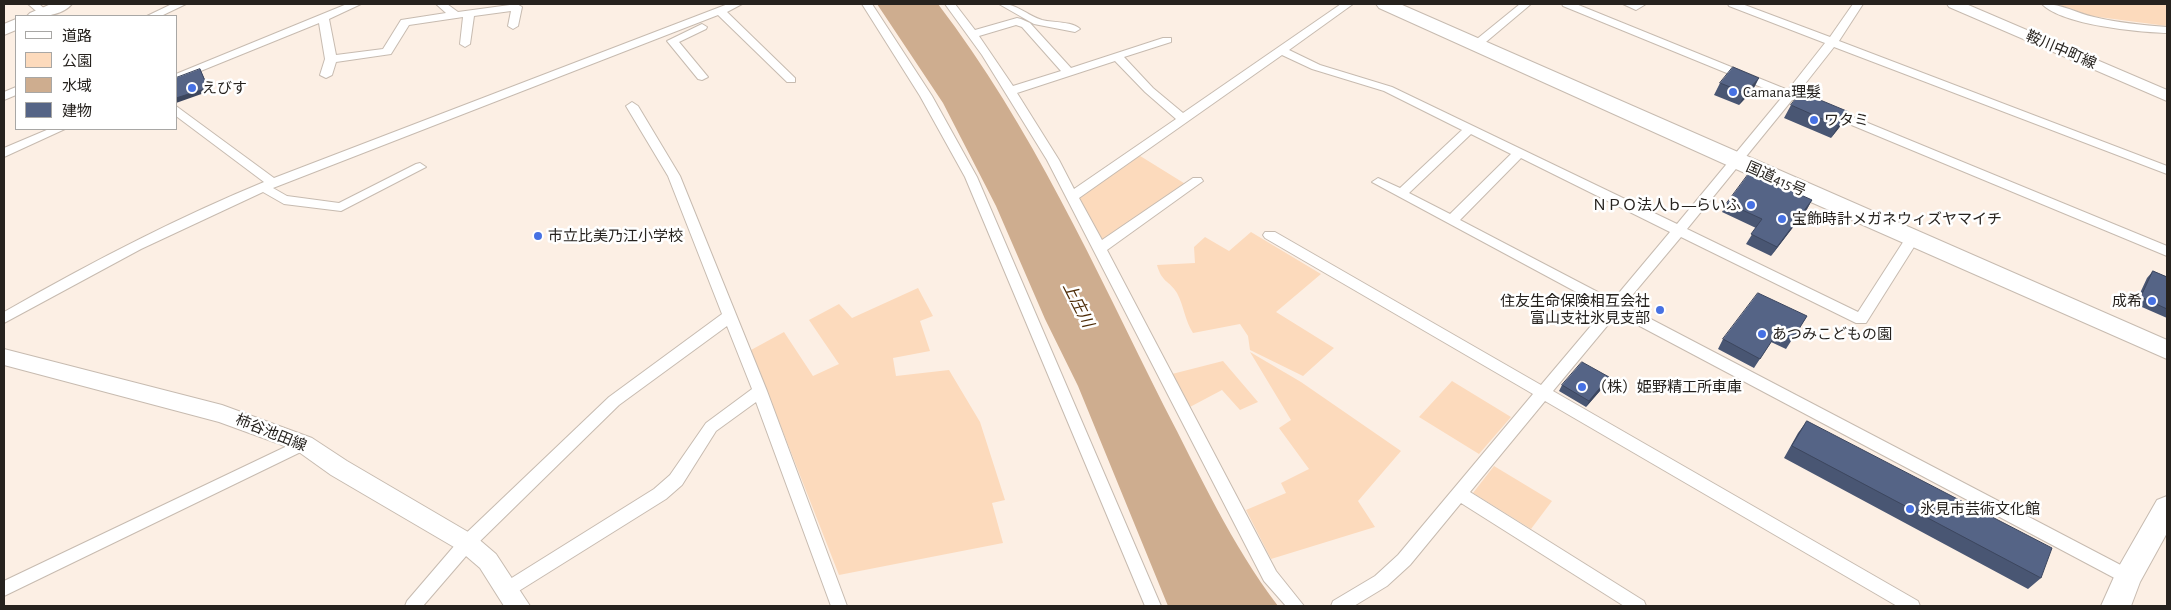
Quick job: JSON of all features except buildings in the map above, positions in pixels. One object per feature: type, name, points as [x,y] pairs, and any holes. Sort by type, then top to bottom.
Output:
[{"type":"highway","name":"国道415号","points":[[1386,4],[1736,161],[2167,350]]},
{"type":"highway","points":[[2116,606],[2128,577],[2167,508]]},
{"type":"main road","points":[[40,12],[64,4]]},
{"type":"main road","name":"鞍川中町線","points":[[1954,4],[2167,96]]},
{"type":"main road","name":"柿谷池田線","points":[[4,357],[222,414],[304,444],[339,468],[467,543],[488,561],[513,598]]},
{"type":"street","points":[[154,15],[181,4]]},
{"type":"street","points":[[178,77],[356,4]]},
{"type":"street","points":[[441,4],[455,15]]},
{"type":"street","points":[[702,77],[672,41],[737,4]]},
{"type":"street","points":[[867,4],[926,96],[971,177],[1153,606]]},
{"type":"street","points":[[950,4],[973,34],[1038,134],[1073,196],[1270,576],[1296,606]]},
{"type":"street","points":[[1004,4],[1021,7],[1038,22],[1075,28]]},
{"type":"street","points":[[1073,196],[1348,4]]},
{"type":"street","points":[[1476,45],[1526,4]]},
{"type":"street","points":[[1567,4],[2167,251]]},
{"type":"street","points":[[1628,4],[1636,7],[1641,4]]},
{"type":"street","points":[[1733,4],[2167,170]]},
{"type":"street","points":[[1339,606],[1381,581],[1404,560],[1540,394],[1736,161],[1833,41],[1858,4]]},
{"type":"street","points":[[2047,4],[2061,11],[2113,25],[2167,30]]},
{"type":"street","points":[[331,59],[387,52],[405,22],[517,7],[513,26]]},
{"type":"street","points":[[465,44],[469,14]]},
{"type":"street","points":[[722,14],[791,80]]},
{"type":"street","points":[[4,318],[50,291],[199,214],[268,185],[722,14]]},
{"type":"street","points":[[323,17],[331,59],[326,76]]},
{"type":"street","points":[[973,34],[1017,20],[1026,25],[1068,71]]},
{"type":"street","points":[[1010,91],[1167,40]]},
{"type":"street","points":[[1281,51],[1316,67],[1388,89],[1861,319],[1912,238]]},
{"type":"street","points":[[1116,55],[1149,90],[1183,119]]},
{"type":"street","points":[[4,97],[15,91]]},
{"type":"street","points":[[632,106],[674,176],[760,391],[839,606]]},
{"type":"street","points":[[178,112],[284,200],[341,207],[420,167]]},
{"type":"street","points":[[1401,194],[1470,129]]},
{"type":"street","points":[[4,153],[57,130]]},
{"type":"street","points":[[1452,221],[1519,153]]},
{"type":"street","points":[[1100,248],[1196,180]]},
{"type":"street","points":[[1378,182],[2128,577]]},
{"type":"street","points":[[1270,235],[1540,394],[1912,606]]},
{"type":"street","points":[[412,606],[467,543],[614,401],[730,316]]},
{"type":"street","points":[[513,598],[660,494],[676,480],[711,427],[760,391]]},
{"type":"street","points":[[4,589],[304,444]]},
{"type":"street","points":[[1459,493],[1638,606]]},
{"type":"green space","points":[[2057,4],[2167,4],[2167,26],[2091,16]]},
{"type":"green space","points":[[1137,154],[1187,185],[1101,245],[1075,197]]},
{"type":"green space","points":[[1251,232],[1321,274],[1276,312],[1334,348],[1303,376],[1250,350],[1248,336],[1240,324],[1193,333],[1177,293],[1159,271],[1157,265],[1195,263],[1194,247],[1205,237],[1229,251]]},
{"type":"green space","points":[[918,288],[933,316],[920,321],[930,351],[893,358],[896,376],[949,370],[980,422],[1005,500],[992,503],[1003,543],[839,575],[751,350],[784,332],[813,376],[839,364],[809,320],[839,304],[852,318]]},
{"type":"green space","points":[[1250,352],[1301,382],[1401,451],[1358,501],[1375,527],[1271,559],[1246,510],[1286,493],[1281,483],[1309,469],[1279,428],[1291,420]]},
{"type":"green space","points":[[1223,361],[1258,402],[1240,410],[1222,390],[1188,408],[1172,374]]},
{"type":"green space","points":[[1452,381],[1511,417],[1479,454],[1419,417]]},
{"type":"green space","points":[[1494,466],[1552,501],[1531,529],[1473,493]]},
{"type":"water","name":"上庄川","points":[[877,4],[938,4],[972,51],[1033,149],[1060,199],[1217,509],[1245,558],[1278,606],[1168,606],[1078,386],[1045,319],[996,206],[943,103]]},
{"type":"place","name":"えびす","points":[[192,88]]},
{"type":"place","name":"Camana理髮","points":[[1733,92]]},
{"type":"place","name":"ワタミ","points":[[1814,120]]},
{"type":"place","name":"ＮＰＯ法人ｂ―らいふ","points":[[1751,205]]},
{"type":"place","name":"宝飾時計メガネウィズヤマイチ","points":[[1782,219]]},
{"type":"place","name":"市立比美乃江小学校","points":[[538,236]]},
{"type":"place","name":"成希","points":[[2152,301]]},
{"type":"place","name":"住友生命保険相互会社 富山支社氷見支部","points":[[1660,310]]},
{"type":"place","name":"あつみこどもの園","points":[[1762,334]]},
{"type":"place","name":"（株）姫野精工所車庫","points":[[1582,387]]},
{"type":"place","name":"氷見市芸術文化館","points":[[1910,509]]}]
